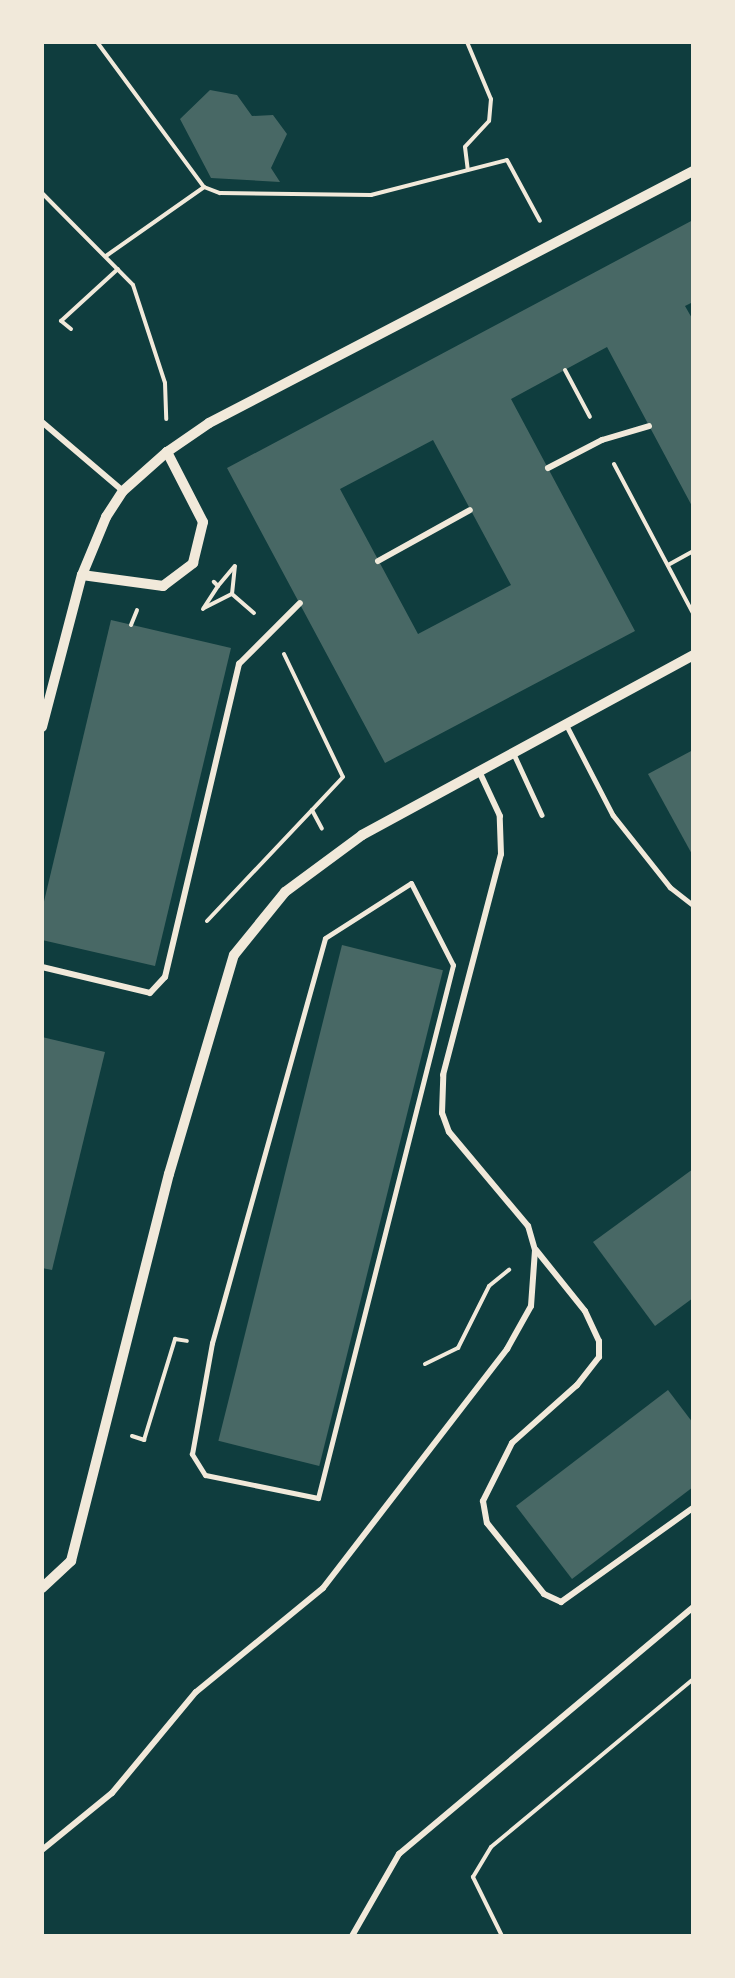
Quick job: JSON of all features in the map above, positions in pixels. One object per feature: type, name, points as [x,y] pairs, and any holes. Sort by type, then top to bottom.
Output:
[{"type":"street","points":[[42,727],[82,575],[123,491],[167,452],[250,401],[693,171]]},
{"type":"street","points":[[42,422],[123,491]]},
{"type":"street","points":[[548,468],[602,440],[649,426]]},
{"type":"street","points":[[82,575],[163,586],[193,563],[203,522],[167,452]]},
{"type":"street","points":[[378,561],[471,510]]},
{"type":"street","points":[[42,967],[150,993],[165,977],[239,664],[272,628],[300,603]]},
{"type":"street","points":[[42,1588],[71,1561],[169,1174],[234,956],[285,892],[362,835],[477,768],[693,655]]},
{"type":"street","points":[[477,768],[500,816],[501,854],[443,1076],[442,1113],[449,1132],[522,1215],[535,1250],[585,1311],[599,1341],[599,1357],[585,1378],[512,1443],[483,1501],[487,1522],[544,1594],[561,1602],[693,1508]]},
{"type":"street","points":[[411,883],[453,965],[318,1498],[205,1475],[192,1454],[212,1343],[325,938],[411,883]]},
{"type":"street","points":[[42,1850],[112,1793],[196,1692],[323,1588],[521,1328],[534,1287],[535,1250]]},
{"type":"street","points":[[352,1936],[399,1854],[693,1607]]},
{"type":"lane","points":[[565,722],[613,815],[670,887],[693,905]]},
{"type":"lane","points":[[512,750],[542,815]]},
{"type":"path","points":[[97,42],[204,187],[220,193],[370,195],[507,160],[526,196]]},
{"type":"path","points":[[467,42],[491,99],[489,121],[465,147],[468,170]]},
{"type":"path","points":[[106,256],[204,187]]},
{"type":"path","points":[[42,193],[133,285],[165,383]]},
{"type":"path","points":[[72,329],[62,321],[118,269]]},
{"type":"path","points":[[565,370],[693,613]]},
{"type":"path","points":[[668,565],[693,551]]},
{"type":"path","points":[[203,609],[232,594],[235,566],[218,586]]},
{"type":"path","points":[[202,925],[343,777],[272,628]]},
{"type":"path","points":[[312,810],[325,834],[352,815],[362,835]]},
{"type":"path","points":[[426,1364],[458,1348],[489,1286],[535,1250]]},
{"type":"path","points":[[144,1440],[175,1340]]},
{"type":"path","points":[[502,1936],[473,1877],[491,1847],[693,1678]]},
{"type":"building","points":[[210,90],[237,95],[252,116],[273,115],[287,134],[271,168],[280,182],[211,178],[180,119]]},
{"type":"building","points":[[693,220],[693,302],[685,306],[693,320],[693,508],[607,347],[511,399],[635,631],[385,763],[227,468]],"holes":[[[433,440],[511,585],[418,634],[340,489]]]},
{"type":"building","points":[[111,620],[231,648],[155,966],[42,940],[42,910]]},
{"type":"building","points":[[693,750],[693,856],[648,774]]},
{"type":"building","points":[[342,945],[443,970],[319,1466],[218,1441]]},
{"type":"building","points":[[42,1037],[105,1052],[52,1270],[42,1268]]},
{"type":"building","points":[[693,1169],[693,1298],[655,1326],[593,1242]]},
{"type":"building","points":[[668,1390],[693,1423],[693,1487],[572,1579],[516,1506]]}]
